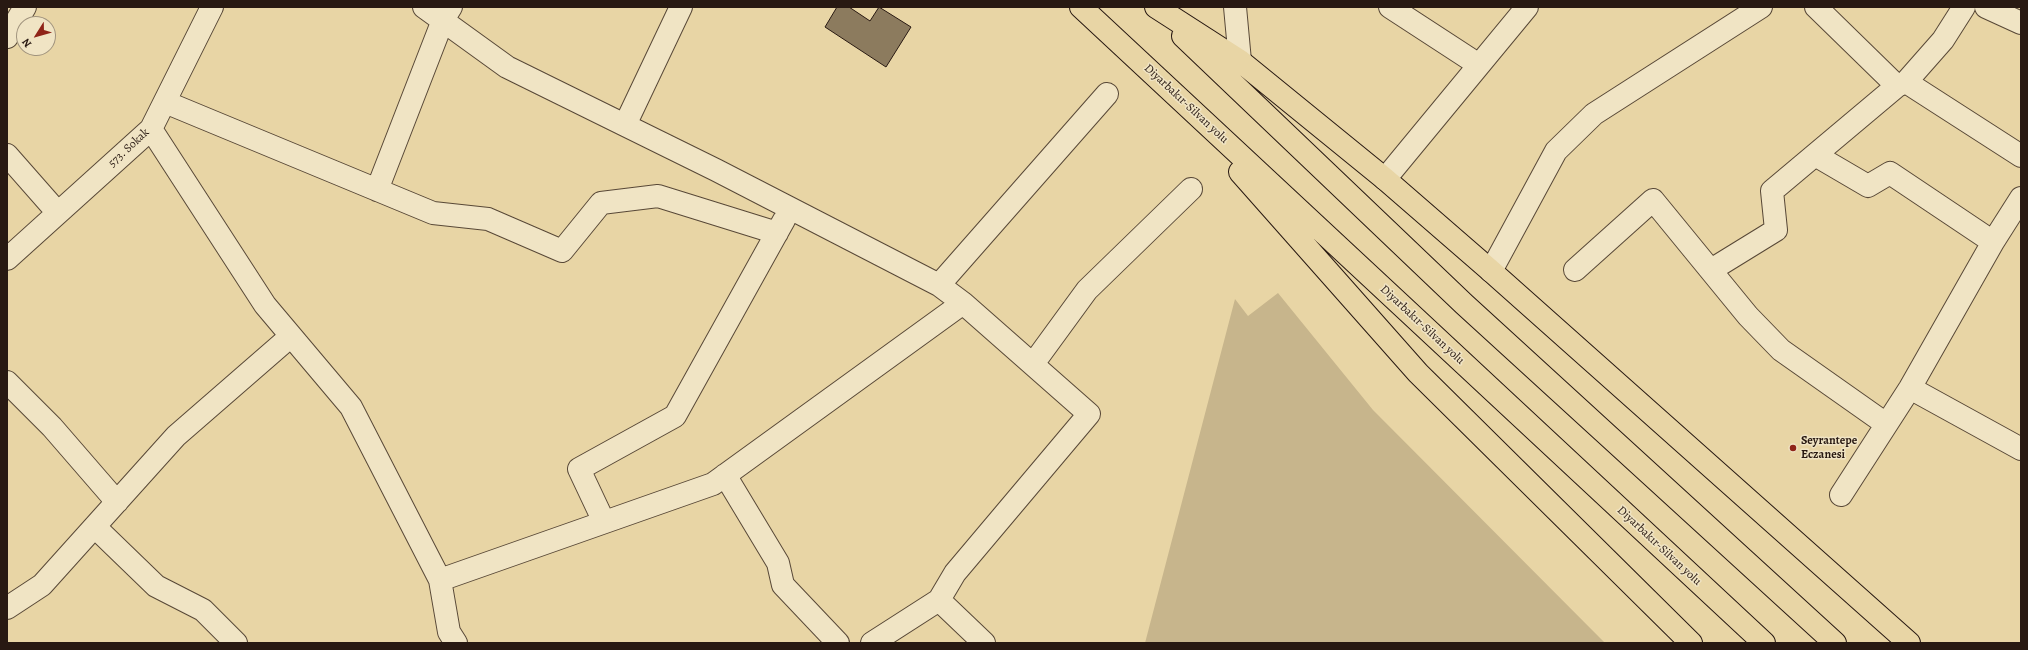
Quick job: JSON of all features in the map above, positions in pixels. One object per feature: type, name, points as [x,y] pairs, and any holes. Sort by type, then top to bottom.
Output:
[{"type":"highway","name":"Diyarbakır-Silvan yolu","points":[[1080,7],[1764,643]]},
{"type":"highway","points":[[1152,7],[1464,304],[1835,643]]},
{"type":"highway","points":[[1156,7],[1240,61],[1385,179],[1491,271],[1909,643]]},
{"type":"highway","points":[[1147,68],[1418,373],[1691,643]]},
{"type":"street","points":[[7,37],[25,7]]},
{"type":"street","name":"573. Sokak","points":[[8,257],[58,214],[151,129],[212,7]]},
{"type":"street","points":[[424,7],[447,14],[507,67],[790,208],[939,285],[963,303],[1089,414],[955,572],[939,600],[872,643]]},
{"type":"street","points":[[625,125],[681,7]]},
{"type":"street","points":[[1235,7],[1240,61]]},
{"type":"street","points":[[1390,7],[1479,65]]},
{"type":"street","points":[[1385,179],[1527,7]]},
{"type":"street","points":[[1491,271],[1556,150],[1594,114],[1761,7]]},
{"type":"street","points":[[1816,7],[1902,84],[2021,156]]},
{"type":"street","points":[[1711,270],[1776,230],[1772,191],[1902,84],[1943,40],[1964,7]]},
{"type":"street","points":[[1986,7],[2021,23]]},
{"type":"street","points":[[377,190],[447,14]]},
{"type":"street","points":[[939,285],[1106,94]]},
{"type":"street","points":[[164,102],[433,213],[488,219],[562,251],[601,203],[658,196],[777,233]]},
{"type":"street","points":[[151,129],[266,306],[351,407],[440,580],[449,639]]},
{"type":"street","points":[[7,155],[58,214]]},
{"type":"street","points":[[1815,155],[1868,186],[1890,173],[1993,242]]},
{"type":"street","points":[[1033,364],[1087,290],[1191,189]]},
{"type":"street","points":[[1841,495],[1910,388],[1993,242],[2021,198]]},
{"type":"street","points":[[1575,270],[1653,200],[1748,316],[1781,350],[1886,424]]},
{"type":"street","points":[[604,522],[579,469],[675,416],[790,208]]},
{"type":"street","points":[[440,580],[713,484],[963,303]]},
{"type":"street","points":[[7,608],[42,585],[176,436],[291,336]]},
{"type":"street","points":[[7,382],[52,427],[117,502]]},
{"type":"street","points":[[1910,388],[2021,449]]},
{"type":"street","points":[[725,475],[778,563],[783,585],[838,643]]},
{"type":"street","points":[[95,527],[156,586],[203,610],[236,643]]},
{"type":"street","points":[[939,600],[984,643]]},
{"type":"shaded area","points":[[1278,293],[1373,410],[1605,643],[1145,643],[1235,299],[1248,316]]},
{"type":"building","points":[[837,7],[849,7],[870,21],[879,7],[911,27],[886,67],[825,27]]},
{"type":"place","name":"Seyrantepe Eczanesi","points":[[1793,448]]}]
